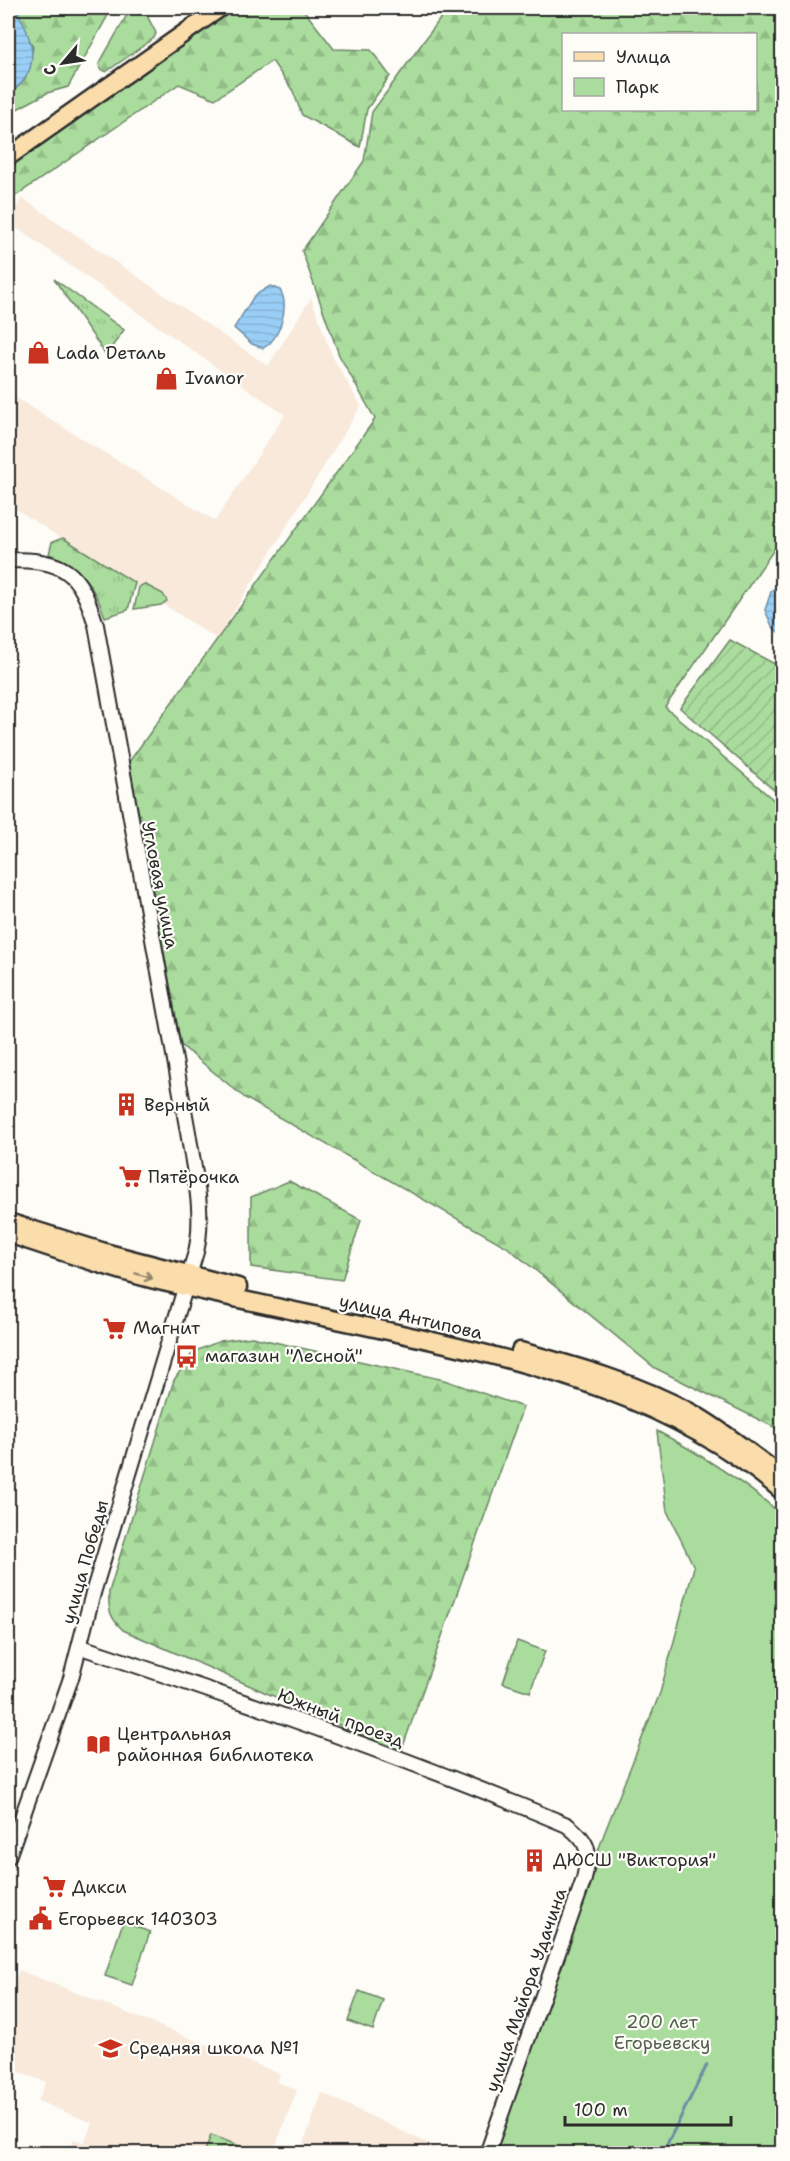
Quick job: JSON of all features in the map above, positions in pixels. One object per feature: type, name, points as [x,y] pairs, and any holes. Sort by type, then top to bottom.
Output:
[{"type":"main road","points":[[8,157],[220,8]]},
{"type":"main road","name":"улица Антипова","points":[[8,1222],[187,1280],[498,1345],[624,1383],[693,1414],[783,1476]]},
{"type":"main road","name":"улица Антипова","points":[[8,1234],[459,1347],[612,1390],[657,1409],[695,1430],[728,1450],[783,1491]]},
{"type":"street","name":"Угловая улица","points":[[8,560],[51,562],[71,574],[84,592],[96,625],[197,1188],[199,1220],[197,1246],[187,1280]]},
{"type":"street","name":"улица Победы","points":[[8,1857],[81,1647],[93,1593],[187,1280]]},
{"type":"street","name":"Южный проезд","points":[[81,1647],[275,1712],[365,1745],[557,1821],[582,1837]]},
{"type":"street","name":"улица Майора Удачина","points":[[487,2154],[584,1879],[588,1858],[582,1837]]},
{"type":"shaded area","points":[[22,198],[268,366],[311,298],[333,358],[361,406],[217,639],[8,504],[8,393],[215,521],[285,415],[8,222]]},
{"type":"shaded area","name":"Средняя школа №1","points":[[19,1970],[280,2074],[277,2082],[297,2090],[273,2153],[68,2153],[74,2139],[84,2143],[92,2123],[38,2101],[46,2082],[8,2068],[8,2001]]},
{"type":"shaded area","points":[[322,2093],[448,2153],[300,2153]]},
{"type":"green space","points":[[14,8],[54,10],[112,8],[68,87],[47,93],[8,114],[8,95],[25,79],[33,47]]},
{"type":"green space","points":[[131,8],[143,8],[156,33],[154,38],[106,72],[100,69],[99,64]]},
{"type":"green space","points":[[234,8],[302,8],[334,49],[371,50],[390,76],[367,109],[360,147],[302,115],[293,91],[272,61],[215,99],[179,84],[8,201],[8,167]]},
{"type":"green space","points":[[448,8],[782,8],[782,538],[665,707],[782,807],[782,1431],[655,1368],[507,1247],[245,1098],[181,1045],[129,762],[375,419],[339,355],[302,251],[364,161],[372,112]]},
{"type":"green space","points":[[54,279],[124,330],[106,355]]},
{"type":"green space","points":[[63,538],[135,583],[128,610],[105,617],[85,578],[69,564],[49,554],[52,542]]},
{"type":"green space","points":[[144,584],[163,594],[167,601],[161,605],[134,609],[139,587]]},
{"type":"green space","points":[[730,640],[782,668],[782,797],[680,708]]},
{"type":"green space","points":[[289,1181],[361,1220],[342,1280],[251,1267],[251,1197]]},
{"type":"green space","points":[[252,1337],[444,1380],[523,1407],[401,1752],[123,1630],[115,1622],[111,1613],[109,1592],[174,1380],[193,1352],[220,1341]]},
{"type":"green space","name":"200 лет Егорьевску","points":[[657,1431],[722,1470],[753,1491],[782,1515],[782,2153],[492,2154],[604,1834],[660,1693],[694,1567],[667,1511]]},
{"type":"green space","points":[[517,1641],[545,1651],[530,1692],[503,1683]]},
{"type":"green space","points":[[123,1922],[150,1932],[132,1985],[105,1976]]},
{"type":"green space","points":[[359,1991],[383,2000],[373,2030],[348,2021]]},
{"type":"green space","points":[[211,2135],[250,2150],[249,2153],[204,2153]]},
{"type":"water","points":[[8,8],[17,10],[23,22],[28,33],[32,56],[27,76],[8,95]]},
{"type":"water","points":[[270,286],[280,290],[284,305],[282,322],[269,344],[263,348],[252,344],[234,328],[254,296]]},
{"type":"water","points":[[782,580],[782,636],[772,626],[765,610],[771,592]]},
{"type":"waterway","points":[[662,2154],[707,2065]]},
{"type":"place","name":"Lada Dеталь","points":[[38,353]]},
{"type":"place","name":"Ivanor","points":[[167,378]]},
{"type":"place","name":"Верный","points":[[126,1105]]},
{"type":"place","name":"Пятёрочка","points":[[130,1177]]},
{"type":"place","name":"Магнит","points":[[115,1328]]},
{"type":"place","name":"магазин \"Лесной\"","points":[[187,1356]]},
{"type":"place","name":"Центральная районная библиотека","points":[[99,1744]]},
{"type":"place","name":"ДЮСШ \"Виктория\"","points":[[535,1860]]},
{"type":"place","name":"Дикси","points":[[54,1887]]},
{"type":"place","name":"Егорьевск 140303","points":[[40,1919]]},
{"type":"place","name":"Средняя школа №1","points":[[111,2048]]}]
